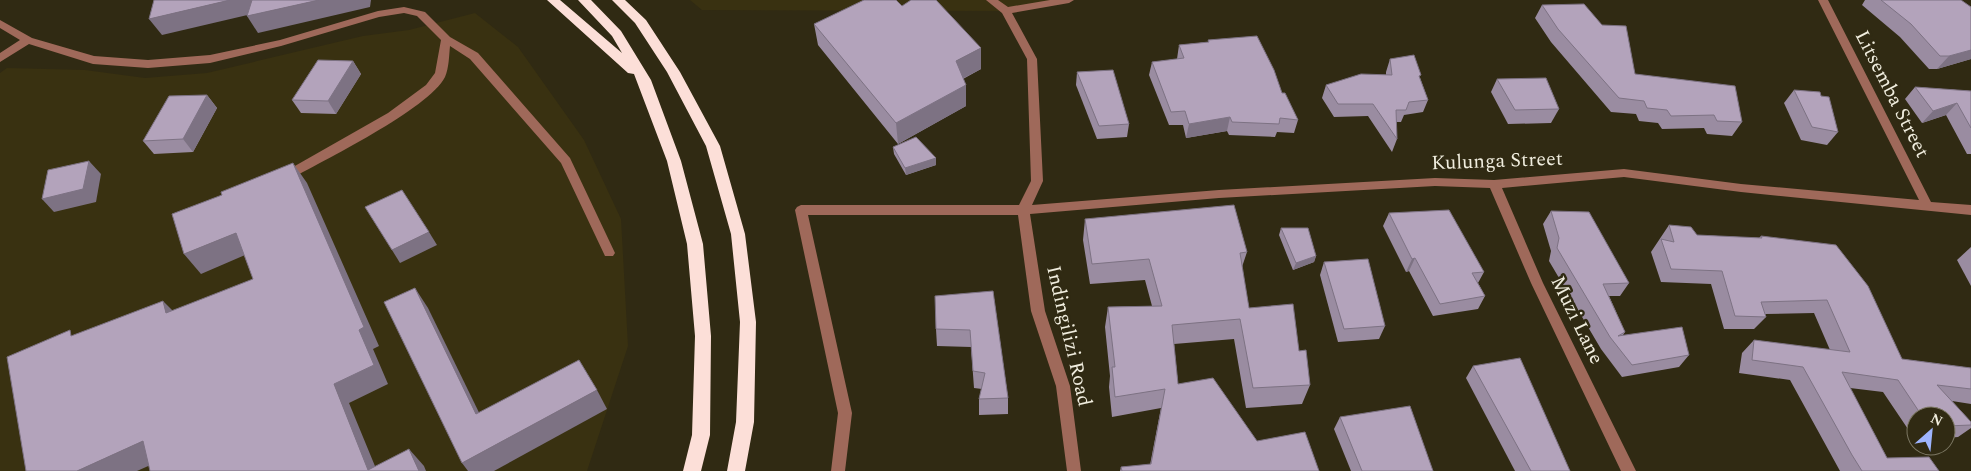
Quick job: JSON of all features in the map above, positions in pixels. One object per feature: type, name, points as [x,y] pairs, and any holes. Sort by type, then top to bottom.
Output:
[{"type":"highway","points":[[553,0],[644,80]]},
{"type":"highway","points":[[584,0],[617,34],[644,80],[674,161],[695,244],[704,336],[701,435],[692,471]]},
{"type":"highway","points":[[618,0],[640,20]]},
{"type":"highway","points":[[627,0],[673,72],[713,146],[738,234],[748,322],[745,422],[736,471]]},
{"type":"street","points":[[991,0],[1006,11],[1032,59],[1037,181],[1024,210]]},
{"type":"street","points":[[1006,11],[1069,0]]},
{"type":"street","name":"Litsemba Street","points":[[1823,0],[1927,205]]},
{"type":"street","points":[[0,23],[28,40],[93,60],[148,64],[210,59],[281,43],[378,14],[404,10],[421,14],[446,39],[474,56],[566,160],[609,253]]},
{"type":"street","points":[[270,185],[386,120],[423,94],[439,78],[446,39]]},
{"type":"street","points":[[0,58],[28,40]]},
{"type":"street","name":"Kulunga Street","points":[[838,471],[845,413],[801,210],[1024,210],[1219,194],[1435,182],[1494,184],[1624,173],[1741,188],[1971,210]]},
{"type":"street","name":"Muzi Lane","points":[[1494,184],[1536,283],[1629,471]]},
{"type":"street","name":"Indingilizi Road","points":[[1024,210],[1038,311],[1063,386],[1074,471]]},
{"type":"shaded area","points":[[690,0],[1069,0],[1006,11],[702,10]]},
{"type":"shaded area","points":[[475,13],[518,47],[584,140],[621,219],[628,346],[587,471],[0,471],[0,73],[7,68],[85,70],[145,78],[207,73],[363,36],[409,30]]},
{"type":"building","points":[[154,0],[230,0],[149,19]]},
{"type":"building","points":[[252,0],[319,0],[247,16]]},
{"type":"building","points":[[864,0],[896,0],[902,6],[911,0],[936,0],[981,48],[956,61],[966,85],[896,123],[814,24]]},
{"type":"building","points":[[1881,0],[1961,0],[1971,7],[1971,50],[1949,56],[1940,56],[1911,24]]},
{"type":"building","points":[[1584,4],[1602,25],[1626,26],[1635,74],[1735,86],[1742,122],[1717,121],[1714,115],[1671,116],[1667,110],[1647,108],[1644,101],[1619,98],[1558,29],[1542,5]]},
{"type":"building","points":[[1257,36],[1274,70],[1282,93],[1285,93],[1298,120],[1280,118],[1279,124],[1232,122],[1230,117],[1189,124],[1185,111],[1171,112],[1152,62],[1184,58],[1179,45],[1209,42],[1208,40]]},
{"type":"building","points":[[1414,55],[1428,100],[1409,102],[1406,110],[1396,110],[1397,139],[1373,104],[1338,104],[1326,85],[1361,74],[1392,75],[1390,59]]},
{"type":"building","points":[[318,60],[353,61],[328,101],[292,100]]},
{"type":"building","points":[[1113,70],[1129,124],[1099,126],[1077,72]]},
{"type":"building","points":[[1546,78],[1559,109],[1515,110],[1497,79]]},
{"type":"building","points":[[1915,87],[1971,91],[1971,128],[1957,103],[1933,111]]},
{"type":"building","points":[[1794,90],[1820,92],[1821,96],[1829,97],[1838,132],[1812,127]]},
{"type":"building","points":[[207,95],[183,139],[143,141],[169,96]]},
{"type":"building","points":[[916,137],[936,158],[905,168],[893,147]]},
{"type":"building","points":[[89,161],[83,189],[42,199],[48,170]]},
{"type":"building","points":[[293,163],[364,327],[359,330],[374,365],[334,384],[368,470],[409,449],[419,471],[150,471],[143,441],[77,471],[26,471],[7,357],[70,330],[71,336],[163,301],[166,313],[253,279],[236,233],[184,254],[172,214],[222,195],[221,192]]},
{"type":"building","points":[[402,190],[429,232],[392,250],[365,207]]},
{"type":"building","points":[[1234,205],[1247,252],[1240,253],[1249,308],[1293,304],[1299,351],[1306,350],[1310,385],[1253,388],[1240,319],[1172,325],[1178,384],[1213,378],[1257,441],[1305,432],[1319,471],[1122,471],[1121,467],[1151,464],[1165,389],[1115,397],[1112,367],[1115,367],[1108,307],[1162,306],[1149,259],[1092,264],[1085,219]]},
{"type":"building","points":[[1449,210],[1484,272],[1472,273],[1485,296],[1440,304],[1415,258],[1412,259],[1389,213]]},
{"type":"building","points":[[1551,211],[1589,212],[1629,283],[1603,284],[1625,332],[1618,336],[1682,327],[1689,355],[1632,365],[1610,337],[1557,248],[1559,238]]},
{"type":"building","points":[[1669,225],[1691,227],[1697,235],[1762,238],[1761,236],[1836,245],[1868,286],[1902,359],[1971,368],[1971,389],[1937,385],[1971,422],[1971,425],[1956,426],[1956,406],[1915,406],[1898,380],[1842,372],[1887,458],[1929,457],[1939,471],[1862,471],[1803,367],[1752,360],[1754,340],[1850,352],[1827,300],[1761,302],[1766,317],[1735,316],[1722,271],[1671,269],[1661,239],[1674,242]]},
{"type":"building","points":[[1281,228],[1308,228],[1316,256],[1296,263]]},
{"type":"building","points":[[1368,259],[1385,326],[1344,329],[1324,262]]},
{"type":"building","points":[[415,288],[476,414],[579,360],[597,390],[462,463],[384,302]]},
{"type":"building","points":[[993,291],[1008,398],[979,399],[985,373],[973,371],[970,330],[936,329],[935,296]]},
{"type":"building","points":[[1520,358],[1570,471],[1531,471],[1473,366]]},
{"type":"building","points":[[1410,406],[1433,471],[1362,471],[1340,417]]}]
